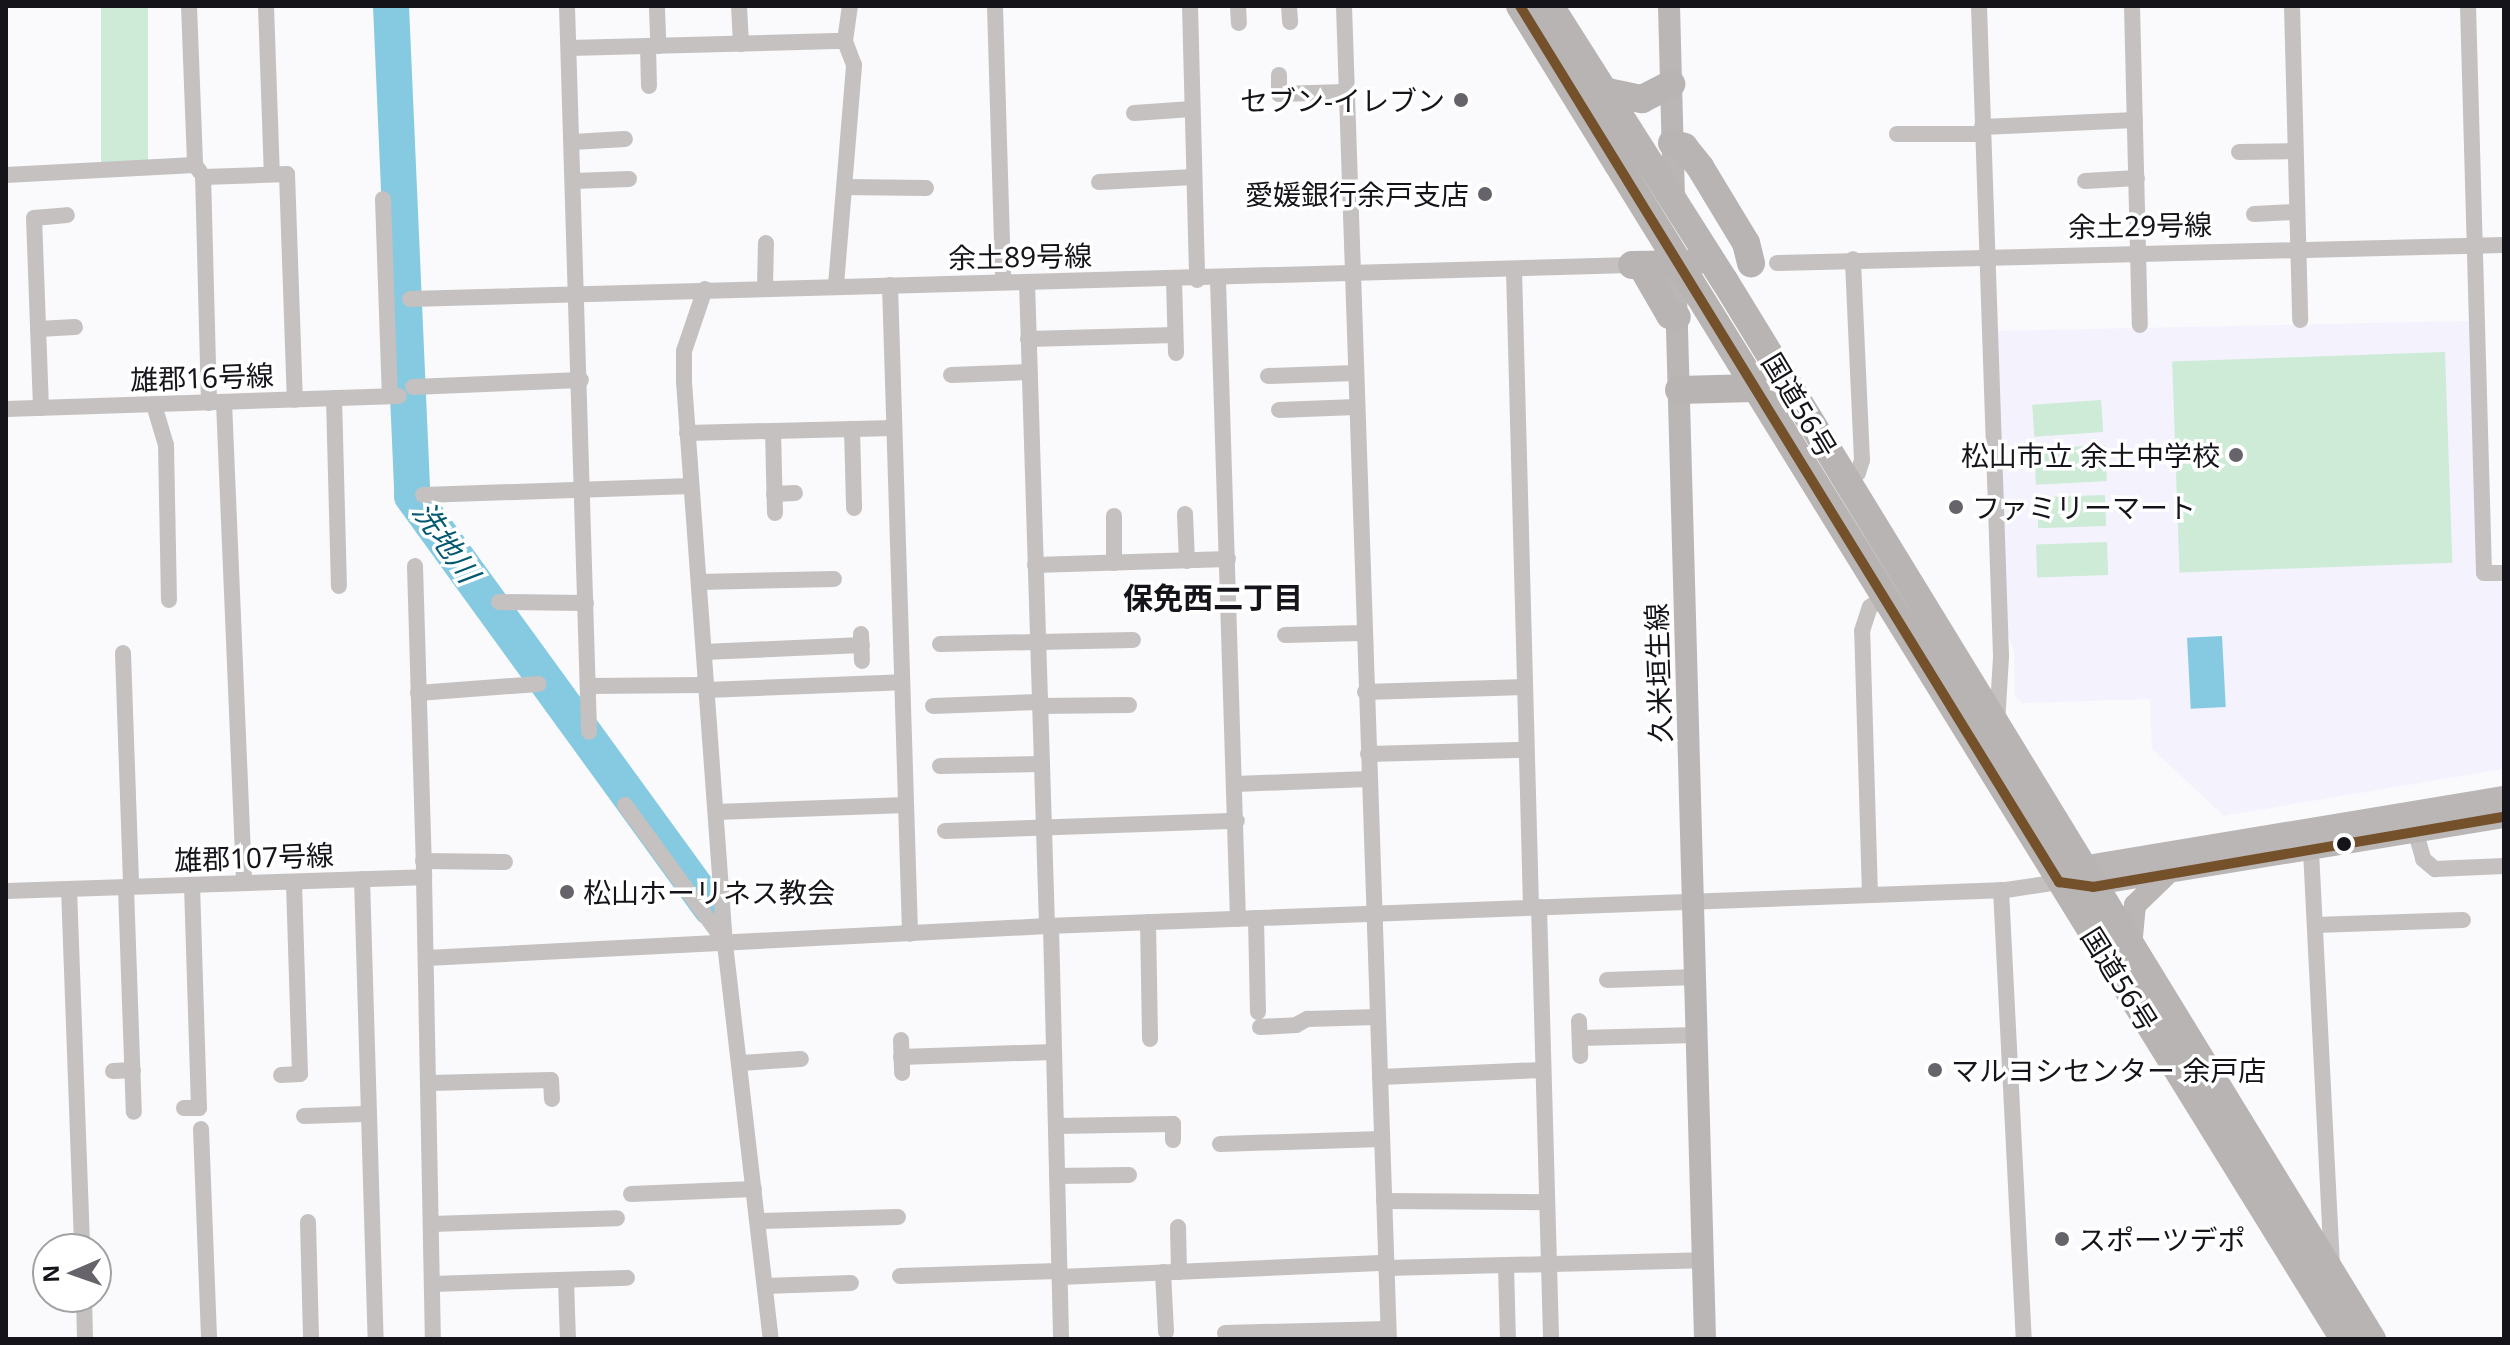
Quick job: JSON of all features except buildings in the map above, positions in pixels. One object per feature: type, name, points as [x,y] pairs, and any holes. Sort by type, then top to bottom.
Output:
[{"type":"highway","name":"国道56号","points":[[1520,6],[1676,264],[1884,597],[1986,736]]},
{"type":"highway","name":"国道56号","points":[[1550,6],[1674,207],[1713,263],[1846,481],[1986,736],[2077,879],[2341,1336]]},
{"type":"highway","points":[[1603,91],[1642,99],[1671,84]]},
{"type":"highway","points":[[1672,143],[1684,147],[1700,167],[1746,243],[1764,263]]},
{"type":"highway","points":[[1636,265],[1764,263]]},
{"type":"highway","points":[[1636,265],[1670,315],[1677,317]]},
{"type":"highway","points":[[1679,390],[1754,388]]},
{"type":"highway","name":"国道56号","points":[[2077,879],[2132,949],[2372,1339]]},
{"type":"main road","name":"久米垣生線","points":[[1669,6],[1705,1339]]},
{"type":"main road","points":[[2077,879],[2166,875],[2311,851],[2504,797]]},
{"type":"main road","points":[[2077,879],[2413,823],[2504,817]]},
{"type":"main road","points":[[2132,949],[2135,905],[2166,875]]},
{"type":"street","points":[[189,6],[217,402],[244,883]]},
{"type":"street","points":[[266,6],[272,174]]},
{"type":"street","points":[[567,6],[581,380],[589,732]]},
{"type":"street","points":[[739,6],[741,44]]},
{"type":"street","points":[[836,285],[854,65],[845,41],[850,6]]},
{"type":"street","points":[[995,6],[1003,282]]},
{"type":"street","points":[[1190,6],[1197,280]]},
{"type":"street","points":[[1225,1333],[1388,1334],[1344,6]]},
{"type":"street","points":[[1979,6],[2001,695],[1986,736]]},
{"type":"street","points":[[2132,6],[2140,325]]},
{"type":"street","points":[[2292,6],[2300,320]]},
{"type":"street","points":[[2468,6],[2484,573],[2504,573]]},
{"type":"street","points":[[649,86],[657,8]]},
{"type":"street","points":[[569,48],[845,41]]},
{"type":"street","points":[[1279,75],[1279,94],[1346,92]]},
{"type":"street","points":[[1134,113],[1192,109]]},
{"type":"street","points":[[1897,134],[2135,120]]},
{"type":"street","points":[[572,142],[625,139]]},
{"type":"street","points":[[2239,152],[2295,151]]},
{"type":"street","points":[[6,175],[199,171],[287,174],[295,400]]},
{"type":"street","points":[[1099,182],[1193,177]]},
{"type":"street","points":[[2085,181],[2137,178]]},
{"type":"street","points":[[574,181],[629,179]]},
{"type":"street","points":[[845,187],[926,188]]},
{"type":"street","points":[[383,199],[401,393]]},
{"type":"street","points":[[2254,214],[2295,212]]},
{"type":"street","points":[[41,408],[34,218],[67,215]]},
{"type":"street","points":[[765,286],[766,243]]},
{"type":"street","name":"余土29号線","points":[[1764,263],[1987,254],[2504,245]]},
{"type":"street","points":[[1846,481],[1858,473],[1862,460],[1853,259]]},
{"type":"street","name":"余土89号線","points":[[410,299],[765,286],[1218,280],[1352,272],[1636,265]]},
{"type":"street","points":[[1514,270],[1526,750],[1543,1070],[1551,1339]]},
{"type":"street","points":[[1174,280],[1176,353]]},
{"type":"street","points":[[1218,280],[1238,919]]},
{"type":"street","points":[[1027,282],[1061,1339]]},
{"type":"street","points":[[890,285],[910,934]]},
{"type":"street","points":[[705,289],[684,351],[687,433],[725,944],[771,1339]]},
{"type":"street","points":[[38,329],[75,327]]},
{"type":"street","points":[[1028,339],[1175,335]]},
{"type":"street","points":[[951,375],[1029,372]]},
{"type":"street","points":[[1268,376],[1355,373]]},
{"type":"street","name":"雄郡16号線","points":[[6,409],[295,400],[581,380]]},
{"type":"street","points":[[334,398],[339,586]]},
{"type":"street","points":[[154,405],[166,445],[164,596]]},
{"type":"street","points":[[1279,410],[1356,407]]},
{"type":"street","points":[[687,433],[894,428]]},
{"type":"street","points":[[852,429],[859,498]]},
{"type":"street","points":[[773,431],[775,513]]},
{"type":"street","points":[[423,495],[691,486]]},
{"type":"street","points":[[774,494],[795,493]]},
{"type":"street","points":[[1185,514],[1187,561]]},
{"type":"street","points":[[1114,516],[1114,563]]},
{"type":"street","points":[[1035,565],[1228,559]]},
{"type":"street","points":[[415,566],[427,958],[433,1339]]},
{"type":"street","points":[[699,582],[834,579]]},
{"type":"street","points":[[1870,895],[1862,631],[1870,607],[1884,597]]},
{"type":"street","points":[[499,602],[586,603]]},
{"type":"street","points":[[1285,635],[1363,633]]},
{"type":"street","points":[[940,644],[1133,640]]},
{"type":"street","points":[[704,652],[862,647]]},
{"type":"street","points":[[123,653],[134,1112]]},
{"type":"street","points":[[588,686],[707,687],[902,682]]},
{"type":"street","points":[[418,693],[539,684]]},
{"type":"street","points":[[1365,692],[1525,687]]},
{"type":"street","points":[[933,706],[1129,705]]},
{"type":"street","points":[[1368,754],[1526,750]]},
{"type":"street","points":[[940,766],[1041,764]]},
{"type":"street","points":[[1236,784],[1368,779]]},
{"type":"street","points":[[625,805],[725,944]]},
{"type":"street","points":[[716,812],[906,805]]},
{"type":"street","points":[[945,831],[1237,821]]},
{"type":"street","points":[[2413,823],[2423,859],[2435,869],[2504,866]]},
{"type":"street","points":[[2311,851],[2333,1279],[2341,1336]]},
{"type":"street","name":"雄郡107号線","points":[[6,891],[362,879],[424,869],[505,862]]},
{"type":"street","points":[[362,879],[366,1114],[376,1339]]},
{"type":"street","points":[[427,958],[1049,926],[1694,899],[2001,890],[2077,879]]},
{"type":"street","points":[[281,1075],[300,1074],[294,882]]},
{"type":"street","points":[[184,1108],[199,1108],[192,885]]},
{"type":"street","points":[[69,889],[64,996],[76,1084],[81,1233]]},
{"type":"street","points":[[2001,890],[2024,1339]]},
{"type":"street","points":[[1256,918],[1259,1020],[1378,1017]]},
{"type":"street","points":[[2315,925],[2463,920]]},
{"type":"street","points":[[1148,922],[1150,1039]]},
{"type":"street","points":[[1607,980],[1696,977]]},
{"type":"street","points":[[1580,1056],[1579,1029],[1697,1035]]},
{"type":"street","points":[[901,1057],[1054,1052]]},
{"type":"street","points":[[740,1063],[801,1059]]},
{"type":"street","points":[[113,1071],[133,1070]]},
{"type":"street","points":[[1380,1077],[1543,1070]]},
{"type":"street","points":[[429,1083],[551,1080],[552,1099]]},
{"type":"street","points":[[59,1084],[76,1084]]},
{"type":"street","points":[[304,1116],[366,1114]]},
{"type":"street","points":[[1056,1126],[1173,1124],[1173,1140]]},
{"type":"street","points":[[201,1129],[209,1339]]},
{"type":"street","points":[[1220,1144],[1382,1139]]},
{"type":"street","points":[[1057,1176],[1129,1175]]},
{"type":"street","points":[[184,1184],[203,1184]]},
{"type":"street","points":[[631,1194],[754,1189]]},
{"type":"street","points":[[1384,1201],[1547,1202]]},
{"type":"street","points":[[758,1221],[898,1217]]},
{"type":"street","points":[[431,1224],[617,1218]]},
{"type":"street","points":[[308,1222],[311,1339]]},
{"type":"street","points":[[1166,1332],[1178,1227]]},
{"type":"street","points":[[900,1276],[1703,1260]]},
{"type":"street","points":[[1506,1265],[1508,1339]]},
{"type":"street","points":[[432,1284],[627,1278]]},
{"type":"street","points":[[566,1280],[568,1339]]},
{"type":"street","points":[[765,1286],[851,1283]]},
{"type":"street","points":[[84,1313],[85,1339]]},
{"type":"shaded area","name":"松山市立 余土中学校","points":[[2470,321],[2478,580],[2504,580],[2504,769],[2224,816],[2152,749],[2150,699],[2022,703],[2015,696],[2014,651],[2004,622],[1994,331]]},
{"type":"green space","points":[[101,6],[148,6],[148,163],[101,163]]},
{"type":"green space","points":[[2445,352],[2452,563],[2180,572],[2172,362]]},
{"type":"green space","points":[[2101,400],[2103,432],[2034,437],[2032,405]]},
{"type":"green space","points":[[2105,445],[2107,481],[2036,485],[2034,449]]},
{"type":"green space","points":[[2105,495],[2106,526],[2038,528],[2037,497]]},
{"type":"green space","points":[[2107,542],[2108,575],[2037,577],[2036,544]]},
{"type":"water","points":[[2222,636],[2226,707],[2191,709],[2187,638]]},
{"type":"waterway","name":"洗地川","points":[[391,6],[412,496],[711,908]]},
{"type":"transit line","points":[[1520,6],[2059,882],[2093,887],[2504,817]]},
{"type":"place","name":"セブン-イレブン","points":[[1461,100]]},
{"type":"place","name":"愛媛銀行余戸支店","points":[[1485,194]]},
{"type":"place","name":"松山市立 余土中学校","points":[[2236,455]]},
{"type":"place","name":"ファミリーマート","points":[[1956,507]]},
{"type":"place","name":"松山ホーリネス教会","points":[[567,892]]},
{"type":"place","name":"マルヨシセンター 余戸店","points":[[1935,1070]]},
{"type":"place","name":"スポーツデポ","points":[[2062,1239]]},
{"type":"district","name":"保免西二丁目","points":[[1213,598]]}]
